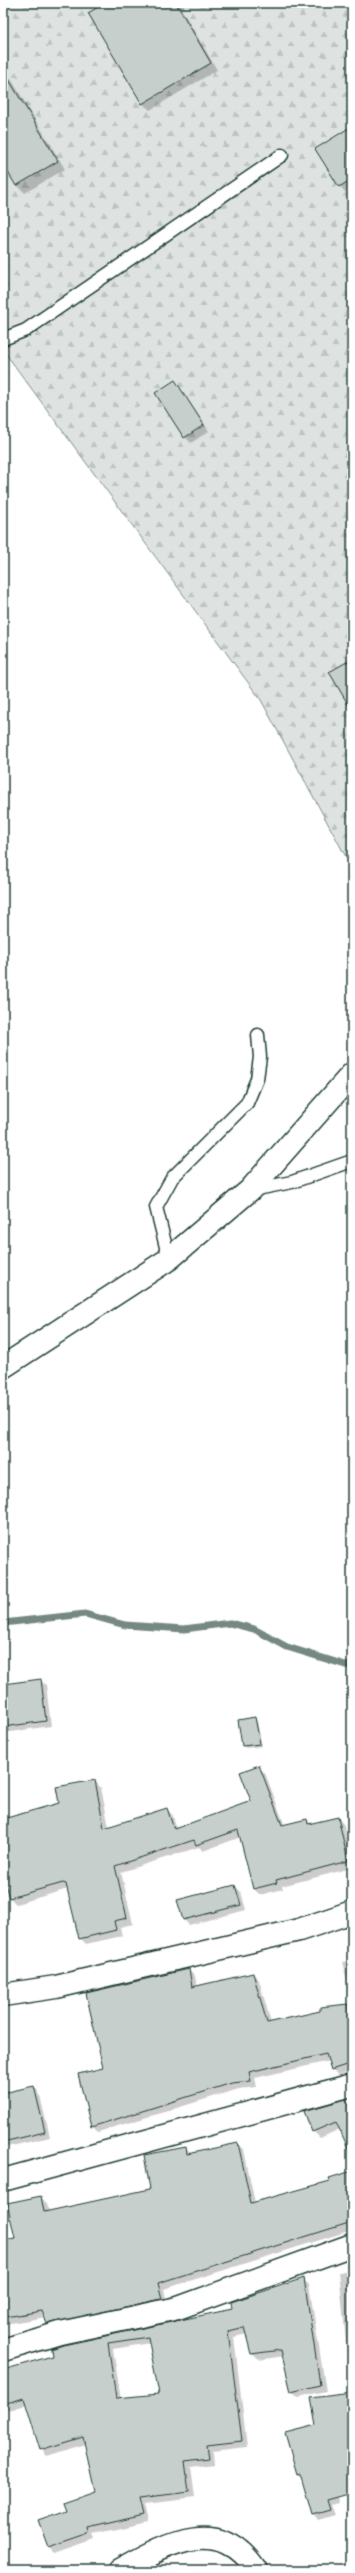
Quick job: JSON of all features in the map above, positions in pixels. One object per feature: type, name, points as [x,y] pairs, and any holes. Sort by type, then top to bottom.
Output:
[{"type":"street","points":[[3,1367],[169,1259],[250,1190],[352,1074]]},
{"type":"street","points":[[3,1995],[56,1988],[292,1932],[352,1912]]},
{"type":"street","points":[[3,2180],[352,2085]]},
{"type":"street","points":[[3,2350],[60,2333],[178,2308],[352,2245]]},
{"type":"street","points":[[120,2570],[178,2541],[204,2537],[228,2542],[246,2555],[256,2570]]},
{"type":"lane","points":[[3,339],[26,330],[282,155]]},
{"type":"lane","points":[[169,1259],[156,1207],[172,1178],[247,1103],[257,1079],[260,1057],[258,1035]]},
{"type":"lane","points":[[250,1190],[292,1182],[352,1161]]},
{"type":"green space","points":[[3,3],[352,3],[352,868],[261,700],[3,350]]},
{"type":"building","points":[[105,3],[176,3],[211,63],[142,104],[88,13]]},
{"type":"building","points":[[3,70],[58,161],[16,186],[3,164]]},
{"type":"building","points":[[352,126],[352,179],[339,187],[315,149]]},
{"type":"building","points":[[175,380],[204,425],[184,438],[155,393]]},
{"type":"building","points":[[352,659],[352,711],[329,672]]},
{"type":"building","points":[[41,1679],[46,1721],[3,1727],[3,1684]]},
{"type":"building","points":[[255,1717],[260,1744],[242,1746],[238,1720]]},
{"type":"building","points":[[259,1765],[282,1825],[307,1819],[308,1824],[338,1817],[348,1861],[276,1880],[277,1883],[253,1889],[238,1830],[196,1845],[194,1840],[115,1866],[127,1918],[114,1921],[116,1930],[79,1939],[66,1884],[63,1883],[9,1898],[3,1877],[3,1819],[59,1803],[56,1787],[95,1780],[104,1828],[167,1808],[174,1829],[251,1801],[240,1772]]},
{"type":"building","points":[[235,1885],[241,1905],[183,1920],[177,1900]]},
{"type":"building","points":[[189,1969],[192,1987],[253,1973],[267,2023],[320,2011],[320,2007],[348,2004],[352,2063],[331,2070],[326,2054],[249,2072],[251,2081],[232,2083],[91,2127],[78,2074],[103,2068],[86,1993]]},
{"type":"building","points":[[34,2086],[45,2132],[3,2142],[3,2093]]},
{"type":"building","points":[[346,2099],[352,2114],[352,2156],[336,2122],[312,2132],[304,2111]]},
{"type":"building","points":[[238,2143],[251,2203],[330,2181],[329,2178],[352,2171],[352,2222],[158,2283],[162,2299],[47,2324],[42,2311],[6,2317],[3,2302],[3,2240],[15,2238],[7,2203],[41,2196],[44,2212],[150,2189],[144,2155],[186,2147],[187,2154]]},
{"type":"building","points":[[304,2278],[320,2385],[291,2392],[281,2350],[251,2354],[244,2327],[228,2331],[242,2441],[207,2445],[209,2458],[185,2461],[189,2492],[140,2498],[144,2515],[88,2528],[89,2533],[48,2547],[38,2520],[66,2510],[63,2502],[95,2491],[83,2437],[40,2450],[24,2398],[3,2404],[3,2370],[52,2356],[51,2349],[63,2345],[232,2309],[231,2302]],"holes":[[[148,2337],[159,2394],[116,2398],[108,2343]]]},
{"type":"building","points":[[352,2393],[352,2493],[327,2500],[330,2510],[312,2515],[300,2473],[297,2474],[285,2433],[316,2425],[311,2398]]},
{"type":"waterway","points":[[3,1623],[85,1614],[125,1625],[184,1629],[230,1623],[254,1629],[287,1647],[352,1667]]}]
